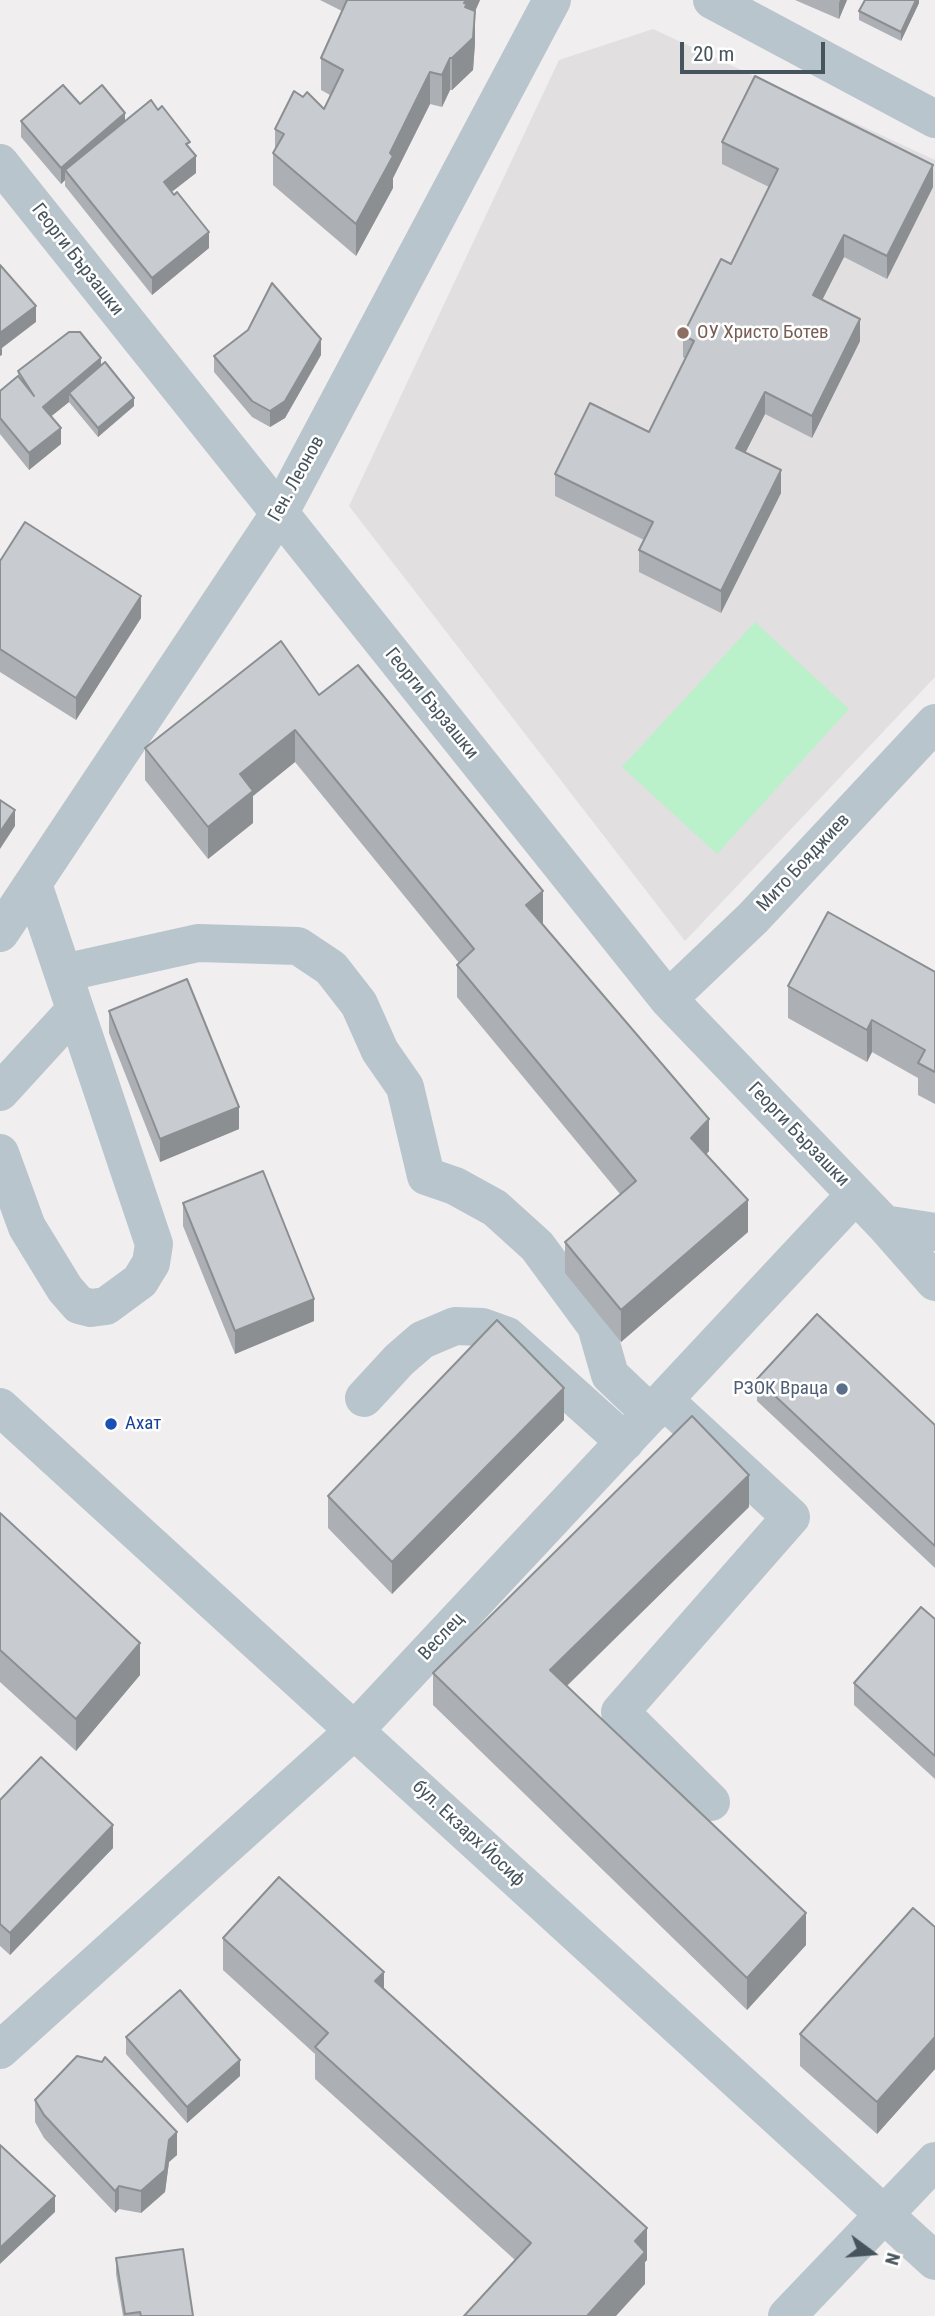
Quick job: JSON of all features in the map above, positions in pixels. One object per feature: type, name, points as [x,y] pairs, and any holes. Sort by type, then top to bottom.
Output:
[{"type":"street","name":"Ген. Леонов","points":[[12,907],[279,514],[552,0]]},
{"type":"street","points":[[712,0],[935,119]]},
{"type":"street","name":"Георги Бързашки","points":[[0,163],[668,999],[884,1224],[935,1282]]},
{"type":"street","name":"Мито Бояджиев","points":[[668,999],[753,918],[935,723]]},
{"type":"street","points":[[0,1153],[27,1227],[65,1289],[79,1305],[91,1308],[106,1306],[140,1281],[152,1263],[154,1244],[63,973],[12,907]]},
{"type":"street","points":[[63,973],[198,943],[298,946],[331,968],[359,1004],[380,1051],[405,1087],[426,1176],[455,1186],[495,1208],[537,1246],[596,1326],[610,1374],[658,1407],[791,1517],[620,1712],[710,1802]]},
{"type":"street","points":[[0,1092],[75,1010]]},
{"type":"street","name":"Веслец","points":[[0,2050],[355,1730],[855,1195]]},
{"type":"street","points":[[884,1224],[935,1232]]},
{"type":"street","points":[[364,1398],[398,1360],[422,1340],[455,1326],[482,1327],[507,1336],[625,1442]]},
{"type":"street","name":"бул. Екзарх Йосиф","points":[[0,1407],[935,2261]]},
{"type":"street","points":[[787,2316],[935,2161]]},
{"type":"shaded area","name":"ОУ Христо Ботев","points":[[653,29],[935,160],[935,677],[685,941],[349,506],[559,60]]},
{"type":"green space","points":[[755,622],[849,709],[717,854],[622,767]]},
{"type":"building","points":[[347,0],[466,0],[465,7],[475,11],[473,38],[450,58],[442,75],[430,72],[390,153],[393,156],[356,224],[273,153],[284,134],[275,129],[294,91],[303,97],[307,92],[324,109],[343,70],[321,58]]},
{"type":"building","points":[[865,0],[916,0],[901,32],[859,11]]},
{"type":"building","points":[[755,76],[933,165],[887,256],[844,235],[813,295],[860,319],[812,416],[765,392],[736,448],[781,470],[721,591],[639,550],[653,522],[555,474],[590,403],[649,432],[694,341],[683,335],[721,259],[731,264],[778,169],[722,142]]},
{"type":"building","points":[[63,85],[80,104],[102,85],[125,113],[61,168],[21,121]]},
{"type":"building","points":[[151,100],[158,110],[162,106],[190,142],[186,144],[196,156],[164,182],[174,195],[177,192],[209,232],[152,278],[65,170]]},
{"type":"building","points":[[0,265],[36,306],[0,333]]},
{"type":"building","points":[[272,283],[321,339],[285,401],[270,411],[252,401],[214,356],[248,330]]},
{"type":"building","points":[[69,332],[80,332],[101,358],[43,407],[61,428],[29,453],[0,418],[0,391],[18,376],[34,396],[18,371]]},
{"type":"building","points":[[105,362],[134,398],[98,428],[69,393]]},
{"type":"building","points":[[25,522],[141,596],[76,698],[0,649],[0,561]]},
{"type":"building","points":[[281,641],[319,695],[358,665],[543,891],[526,905],[709,1119],[691,1138],[748,1200],[621,1310],[565,1242],[636,1181],[457,965],[474,949],[295,730],[240,774],[253,791],[208,827],[145,748]]},
{"type":"building","points":[[0,800],[15,810],[0,832]]},
{"type":"building","points":[[828,912],[935,972],[935,1072],[918,1063],[925,1050],[872,1020],[867,1030],[788,986]]},
{"type":"building","points":[[187,979],[239,1107],[160,1139],[109,1011]]},
{"type":"building","points":[[263,1171],[314,1299],[235,1331],[183,1203]]},
{"type":"building","points":[[817,1314],[935,1425],[935,1546],[757,1379]]},
{"type":"building","points":[[497,1320],[564,1388],[392,1562],[328,1496]]},
{"type":"building","points":[[692,1416],[749,1475],[550,1670],[806,1913],[747,1978],[433,1673]]},
{"type":"building","points":[[0,1513],[140,1643],[76,1719],[0,1650]]},
{"type":"building","points":[[921,1607],[935,1619],[935,1756],[854,1683]]},
{"type":"building","points":[[41,1757],[113,1825],[10,1933],[0,1924],[0,1800]]},
{"type":"building","points":[[279,1877],[384,1972],[375,1981],[647,2228],[635,2241],[645,2252],[587,2316],[464,2316],[531,2243],[315,2047],[328,2033],[223,1938]]},
{"type":"building","points":[[913,1908],[935,1927],[935,2037],[877,2102],[800,2034]]},
{"type":"building","points":[[180,1990],[240,2060],[187,2107],[126,2037]]},
{"type":"building","points":[[77,2056],[102,2062],[105,2057],[177,2132],[169,2140],[165,2170],[141,2191],[119,2186],[115,2191],[44,2115],[35,2100]]},
{"type":"building","points":[[0,2145],[55,2196],[0,2248]]},
{"type":"building","points":[[183,2249],[193,2316],[141,2316],[140,2312],[125,2314],[116,2258]]},
{"type":"place","name":"ОУ Христо Ботев","points":[[683,333]]},
{"type":"place","name":"РЗОК Враца","points":[[842,1389]]},
{"type":"place","name":"Ахат","points":[[111,1424]]}]
